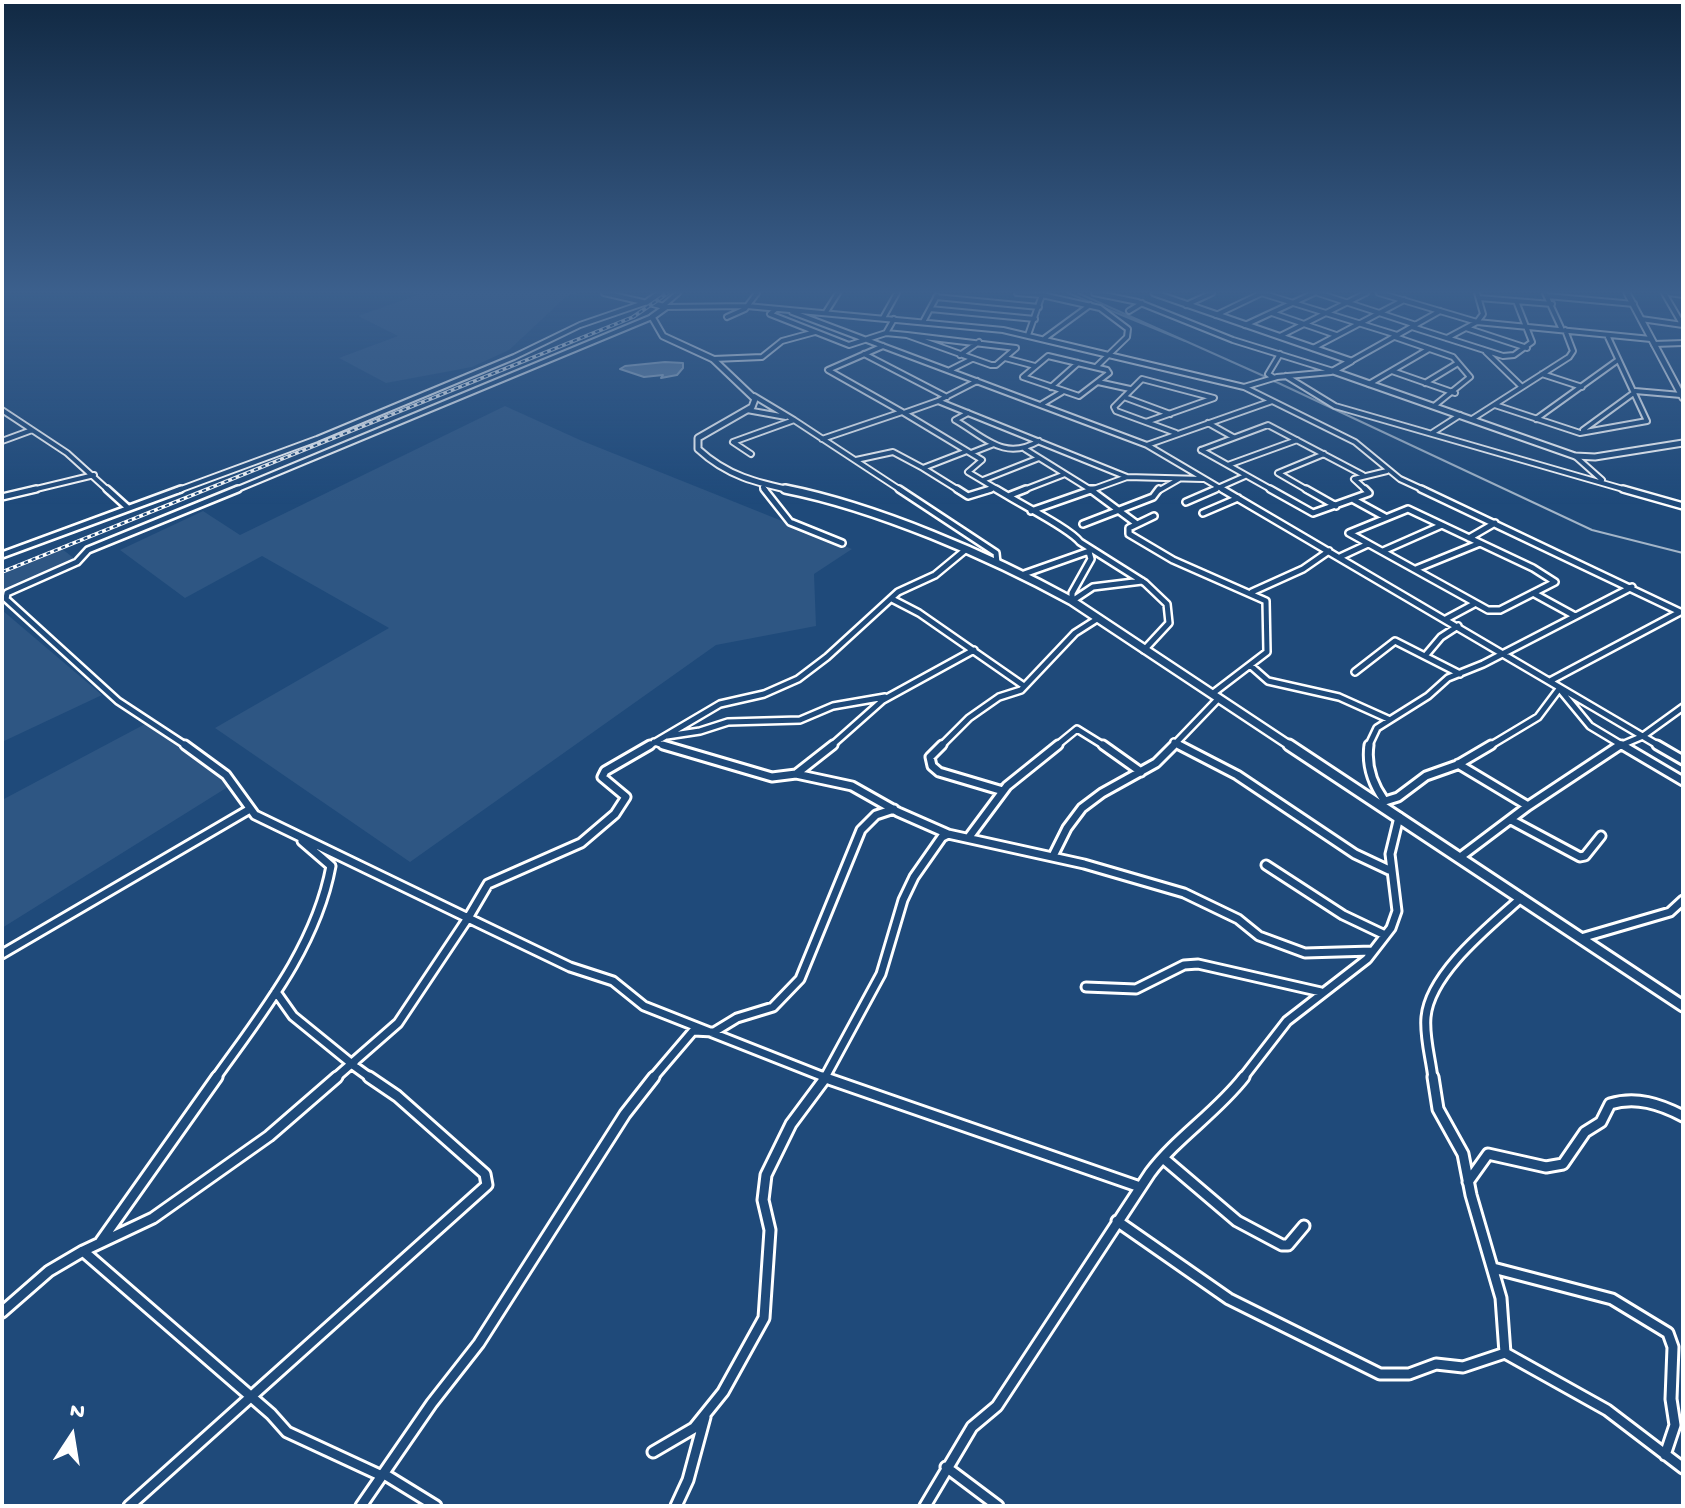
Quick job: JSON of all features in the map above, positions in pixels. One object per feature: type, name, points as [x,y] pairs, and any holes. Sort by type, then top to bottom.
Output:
[{"type":"street","points":[[2,555],[317,439],[499,363]]},
{"type":"street","points":[[545,363],[88,550],[77,562],[7,593],[6,599],[118,701],[169,733],[226,775],[250,809],[261,818],[570,967],[613,981],[644,1006],[826,1076],[1140,1187]]},
{"type":"street","points":[[718,363],[754,396],[996,553],[997,563]]},
{"type":"street","points":[[843,363],[828,370],[969,452],[983,462],[967,471],[1073,533],[1091,551],[1142,581],[1162,599],[1170,614],[1169,623],[1144,650]]},
{"type":"street","points":[[882,363],[947,397]]},
{"type":"street","points":[[931,363],[1147,445],[1550,681],[1590,726],[1683,781]]},
{"type":"street","points":[[949,370],[963,363]]},
{"type":"street","points":[[1025,363],[1035,366]]},
{"type":"street","points":[[1038,363],[1023,377],[1082,396],[1109,371],[1080,363]]},
{"type":"street","points":[[1051,387],[1078,363]]},
{"type":"street","points":[[1096,367],[1100,363]]},
{"type":"street","points":[[1150,363],[1244,387],[1355,442],[1387,471],[1680,610]]},
{"type":"street","points":[[1271,379],[1268,374],[1276,363]]},
{"type":"street","points":[[1309,363],[1575,456],[1595,457],[1683,443]]},
{"type":"street","points":[[1244,387],[1286,376],[1333,371],[1347,363]]},
{"type":"street","points":[[1369,384],[1405,363]]},
{"type":"street","points":[[1425,383],[1457,363]]},
{"type":"street","points":[[1434,406],[1471,379],[1458,363]]},
{"type":"street","points":[[1497,363],[1521,386]]},
{"type":"street","points":[[1472,419],[1557,363]]},
{"type":"street","points":[[1536,419],[1614,363]]},
{"type":"street","points":[[1495,405],[1580,433],[1647,421],[1620,363]]},
{"type":"street","points":[[1664,363],[1682,397]]},
{"type":"street","points":[[1392,371],[1455,393]]},
{"type":"street","points":[[1181,388],[1196,374]]},
{"type":"street","points":[[1542,374],[1582,387]]},
{"type":"street","points":[[1286,376],[1335,406],[1683,506]]},
{"type":"street","points":[[1145,422],[1214,399],[1142,379],[1113,409],[1145,422],[1177,433]]},
{"type":"street","points":[[822,439],[938,401],[977,381]]},
{"type":"street","points":[[1098,382],[1130,389]]},
{"type":"street","points":[[1580,433],[1635,391],[1682,397]]},
{"type":"street","points":[[1042,404],[1062,392]]},
{"type":"street","points":[[754,396],[752,407],[698,438],[698,449],[735,476],[763,487],[819,497],[1024,574],[1072,601],[1382,802],[1459,858],[1683,1006]]},
{"type":"street","points":[[1124,397],[1170,414]]},
{"type":"street","points":[[938,401],[1127,477],[1205,479]]},
{"type":"street","points":[[1147,445],[1272,401]]},
{"type":"street","points":[[2,410],[94,475],[128,508]]},
{"type":"street","points":[[747,410],[792,419]]},
{"type":"street","points":[[968,413],[955,420],[1008,451],[1025,449],[1039,441]]},
{"type":"street","points":[[1432,433],[1460,415]]},
{"type":"street","points":[[751,454],[733,442],[792,419]]},
{"type":"street","points":[[1208,423],[1233,437]]},
{"type":"street","points":[[1363,475],[1268,425],[1201,450],[1313,513],[1369,493],[1354,479],[1387,471]]},
{"type":"street","points":[[2,441],[32,430]]},
{"type":"street","points":[[1228,465],[1297,440]]},
{"type":"street","points":[[923,468],[994,444]]},
{"type":"street","points":[[1025,449],[1091,490],[1137,524]]},
{"type":"street","points":[[854,460],[893,452],[968,496],[994,488]]},
{"type":"street","points":[[1324,454],[1278,473],[1336,506]]},
{"type":"street","points":[[1575,456],[1608,484]]},
{"type":"street","points":[[982,480],[1039,458]]},
{"type":"street","points":[[1008,496],[1065,474]]},
{"type":"street","points":[[2,486],[5,496],[94,475]]},
{"type":"street","points":[[1186,502],[1245,476]]},
{"type":"street","points":[[1031,511],[1127,477]]},
{"type":"street","points":[[1083,524],[1153,497],[1161,487],[1179,479]]},
{"type":"street","points":[[763,487],[790,522],[842,543]]},
{"type":"street","points":[[1203,513],[1238,498]]},
{"type":"street","points":[[1354,500],[1385,517]]},
{"type":"street","points":[[1408,509],[1555,580],[1496,611],[1474,604],[1349,533],[1385,517],[1408,509]]},
{"type":"street","points":[[1053,856],[1067,828],[1082,808],[1102,793],[1156,763],[1215,696],[1251,666],[1268,647],[1266,601],[1148,546],[1127,532],[1154,516]]},
{"type":"street","points":[[1469,538],[1495,523]]},
{"type":"street","points":[[1383,551],[1442,525]]},
{"type":"street","points":[[1416,569],[1480,543]]},
{"type":"street","points":[[1340,557],[1368,544]]},
{"type":"street","points":[[2,1312],[49,1271],[153,1218],[257,1147],[353,1063],[408,1012],[494,880],[581,843],[615,814],[626,797],[602,775],[720,704],[764,694],[798,679],[898,592],[935,575],[964,551]]},
{"type":"street","points":[[1024,574],[1091,551]]},
{"type":"street","points":[[1072,601],[1072,593],[1091,559],[1091,551]]},
{"type":"street","points":[[1252,592],[1303,569],[1329,551]]},
{"type":"street","points":[[1072,601],[1093,587],[1142,581]]},
{"type":"street","points":[[1382,802],[1367,760],[1372,733],[1388,719],[1418,703],[1448,678],[1632,587]]},
{"type":"street","points":[[1533,593],[1575,616]]},
{"type":"street","points":[[892,599],[974,650],[1024,686]]},
{"type":"street","points":[[1446,619],[1474,604]]},
{"type":"street","points":[[1550,681],[1680,610]]},
{"type":"street","points":[[1003,791],[939,772],[932,766],[930,757],[969,718],[999,697],[1024,686],[1075,633],[1097,619]]},
{"type":"street","points":[[1425,656],[1441,637],[1458,626]]},
{"type":"street","points":[[1355,672],[1395,641],[1460,674]]},
{"type":"street","points":[[796,774],[888,697],[974,650]]},
{"type":"street","points":[[1251,666],[1268,681],[1339,697],[1388,719]]},
{"type":"street","points":[[1558,688],[1683,760]]},
{"type":"street","points":[[1382,802],[1398,797],[1426,776],[1458,764],[1538,717],[1558,688]]},
{"type":"street","points":[[666,736],[700,731],[728,722],[800,720],[833,706],[888,697]]},
{"type":"street","points":[[1459,858],[1528,806],[1620,745],[1643,736],[1683,707]]},
{"type":"street","points":[[969,837],[1003,791],[1077,729],[1083,730],[1141,772]]},
{"type":"street","points":[[654,742],[709,762],[772,777],[796,774],[838,781],[948,834],[1053,856],[1184,893],[1238,919],[1259,936],[1305,953],[1372,951]]},
{"type":"street","points":[[1174,742],[1237,775],[1355,854],[1389,870]]},
{"type":"street","points":[[1458,764],[1528,806]]},
{"type":"street","points":[[2,954],[250,809]]},
{"type":"street","points":[[361,1506],[432,1403],[479,1343],[625,1114],[672,1053],[693,1031],[714,1032],[737,1018],[773,1007],[800,979],[861,830],[876,815],[894,809]]},
{"type":"street","points":[[925,1506],[972,1427],[997,1406],[1117,1221],[1163,1158],[1182,1136],[1234,1090],[1262,1049],[1290,1019],[1321,992],[1344,979],[1385,935],[1397,911],[1389,870],[1391,836],[1399,817]]},
{"type":"street","points":[[1511,820],[1580,857],[1585,856],[1601,836]]},
{"type":"street","points":[[653,1452],[694,1428],[723,1392],[764,1318],[770,1230],[763,1200],[766,1175],[791,1124],[826,1076],[881,974],[908,888],[938,841],[948,834]]},
{"type":"street","points":[[99,1244],[276,992],[311,925],[330,871],[329,862],[300,837]]},
{"type":"street","points":[[1266,865],[1343,915],[1385,935]]},
{"type":"street","points":[[1505,1353],[1501,1298],[1463,1154],[1438,1109],[1432,1083],[1425,1013],[1439,982],[1477,938],[1521,898]]},
{"type":"street","points":[[1581,938],[1670,912],[1683,900]]},
{"type":"street","points":[[1086,987],[1136,989],[1190,964],[1245,973],[1321,992]]},
{"type":"street","points":[[129,1506],[487,1185],[485,1174],[397,1096],[354,1066],[293,1016],[276,992]]},
{"type":"street","points":[[1468,1182],[1488,1154],[1546,1167],[1563,1164],[1585,1132],[1601,1122],[1610,1104],[1618,1100],[1659,1105],[1683,1116]]},
{"type":"street","points":[[1163,1158],[1237,1221],[1282,1245],[1288,1245],[1304,1226]]},
{"type":"street","points":[[1117,1221],[1229,1299],[1380,1374],[1409,1374],[1436,1364],[1463,1367],[1505,1353],[1607,1410],[1683,1468]]},
{"type":"street","points":[[83,1251],[271,1414],[287,1432],[383,1475],[436,1506]]},
{"type":"street","points":[[1493,1268],[1612,1299],[1668,1333],[1673,1347],[1671,1399],[1675,1425],[1665,1455]]},
{"type":"street","points":[[676,1506],[688,1480],[705,1414]]},
{"type":"street","points":[[946,1467],[998,1506]]},
{"type":"shaded area","points":[[349,363],[480,363],[472,367],[386,383]]},
{"type":"shaded area","points":[[683,363],[677,375],[661,378],[663,375],[644,377],[620,369],[625,366]]},
{"type":"shaded area","points":[[505,406],[580,440],[852,549],[814,574],[816,626],[716,645],[410,862],[215,728],[389,628],[262,556],[185,598],[120,550],[203,511],[240,535]]},
{"type":"shaded area","points":[[62,549],[75,559],[2,590],[2,574]]},
{"type":"shaded area","points":[[2,610],[102,695],[2,742]]},
{"type":"shaded area","points":[[147,723],[231,785],[2,928],[2,800]]},
{"type":"waterway","points":[[1236,363],[1266,377]]},
{"type":"waterway","points":[[1272,380],[1592,530],[1683,553]]},
{"type":"railway","points":[[2,572],[518,363]]}]
